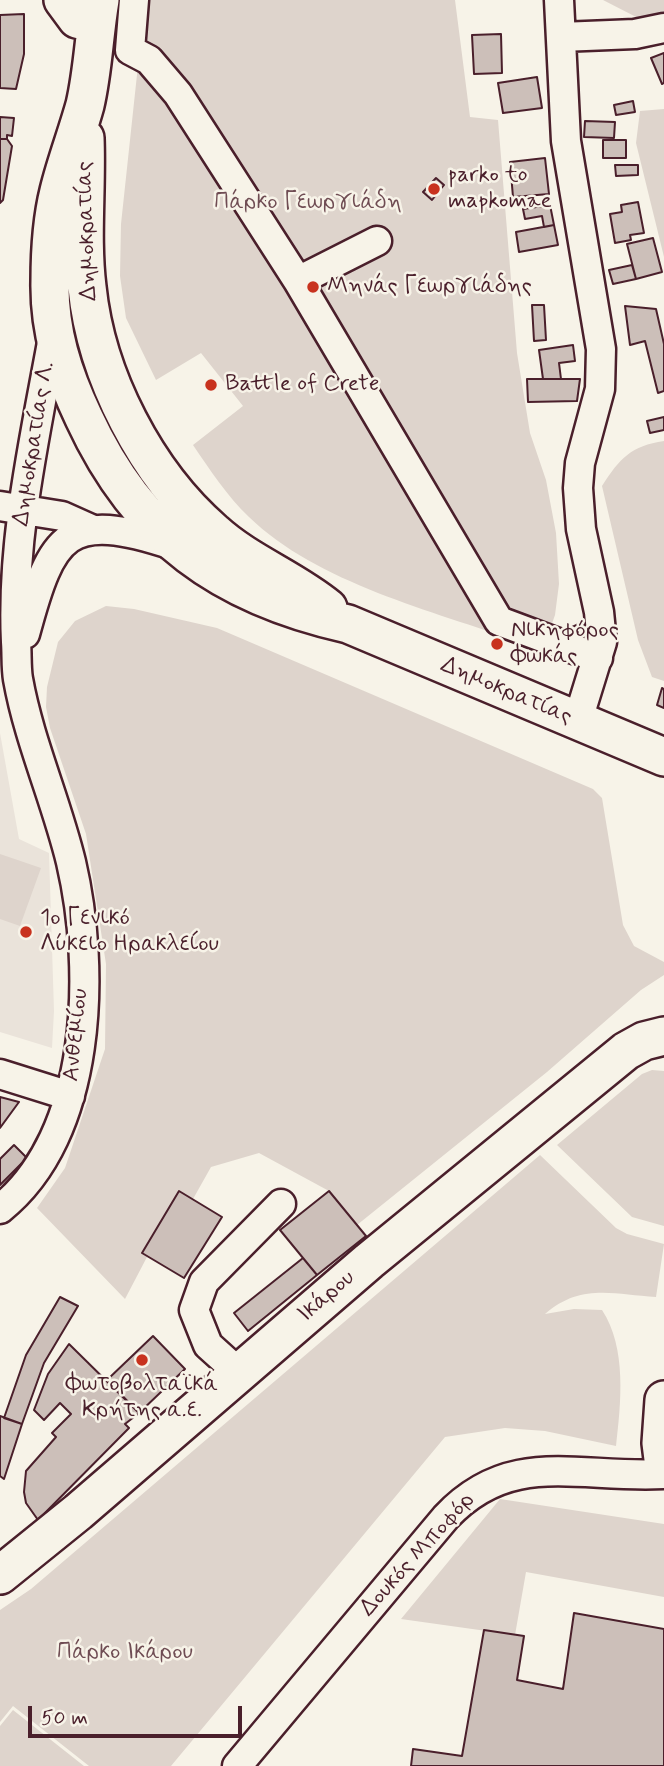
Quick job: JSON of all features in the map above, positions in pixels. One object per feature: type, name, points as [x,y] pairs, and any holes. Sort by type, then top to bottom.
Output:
[{"type":"main road","points":[[63,0],[77,19],[98,12]]},
{"type":"main road","name":"Δημοκρατίας","points":[[98,12],[84,109],[56,207],[50,279],[53,335],[71,391],[104,460],[141,513],[173,545],[212,571],[277,603],[348,624],[664,757]]},
{"type":"main road","name":"Δημοκρατίας","points":[[84,109],[88,299],[106,366],[125,411],[172,488],[203,522],[226,542],[298,586],[348,624]]},
{"type":"main road","name":"Ικάρου","points":[[0,1575],[66,1523],[369,1261],[612,1062],[644,1041],[664,1036]]},
{"type":"main road","points":[[664,1400],[660,1443],[664,1467]]},
{"type":"street","points":[[134,0],[130,50],[149,60],[178,94],[298,281],[499,621],[598,658]]},
{"type":"street","points":[[558,0],[566,141],[601,349],[597,407],[580,463],[579,488],[581,529],[599,612],[602,642],[578,723]]},
{"type":"street","points":[[561,37],[635,34],[664,28]]},
{"type":"street","points":[[298,281],[377,241]]},
{"type":"street","name":"Δημοκρατίας Λ.","points":[[12,674],[15,584],[12,508],[53,335]]},
{"type":"street","points":[[12,508],[73,519],[91,529]]},
{"type":"street","points":[[12,674],[37,590],[51,558],[69,537],[91,529],[132,532],[173,545]]},
{"type":"street","name":"Ανθεμίου","points":[[0,1209],[39,1168],[70,1096],[81,1030],[83,959],[80,913],[71,861],[12,674]]},
{"type":"street","points":[[0,1074],[70,1096]]},
{"type":"street","points":[[239,1373],[208,1345],[194,1310],[204,1282],[281,1204]]},
{"type":"street","name":"Δουκός Μποφόρ","points":[[237,1766],[446,1517],[469,1494],[493,1481],[532,1472],[626,1476],[664,1474]]},
{"type":"shaded area","name":"1ο Γενικό Λύκειο Ηρακλείου","points":[[0,733],[19,839],[49,853],[54,1011],[52,1048],[0,1032]]},
{"type":"green space","name":"Πάρκο Γεωργιάδη","points":[[145,0],[455,0],[470,117],[498,120],[517,353],[530,433],[546,480],[556,533],[559,584],[555,615],[549,632],[520,642],[377,593],[308,560],[277,540],[241,509],[193,445],[243,406],[201,353],[156,380],[126,318],[120,276],[121,224]]},
{"type":"green space","points":[[603,0],[664,0],[664,13],[642,20]]},
{"type":"green space","points":[[664,109],[664,257],[636,143],[640,111]]},
{"type":"green space","points":[[664,441],[664,681],[652,677],[638,640],[602,486],[627,455],[643,446]]},
{"type":"green space","points":[[106,606],[134,609],[217,628],[593,789],[602,798],[623,925],[634,946],[664,962],[664,975],[641,990],[547,1072],[357,1225],[329,1191],[259,1153],[211,1167],[193,1199],[179,1192],[142,1253],[147,1257],[125,1299],[37,1208],[65,1168],[105,1049],[106,964],[86,834],[50,728],[46,707],[47,687],[58,642],[75,621]]},
{"type":"green space","points":[[0,854],[41,868],[20,926],[0,919]]},
{"type":"green space","points":[[652,1070],[664,1071],[664,1226],[632,1217],[557,1145],[642,1074]]},
{"type":"green space","name":"Πάρκο Ικάρου","points":[[540,1155],[616,1228],[627,1234],[664,1244],[656,1297],[611,1293],[584,1294],[558,1304],[545,1314],[574,1309],[602,1310],[610,1325],[619,1358],[620,1394],[616,1446],[545,1431],[505,1428],[445,1437],[171,1766],[89,1766],[13,1706],[0,1722],[0,1610],[31,1589]]},
{"type":"green space","points":[[500,1499],[664,1524],[664,1597],[526,1572],[515,1635],[401,1619]]},
{"type":"green space","points":[[13,1710],[84,1766],[0,1766],[0,1726]]},
{"type":"building","points":[[24,14],[24,54],[16,89],[0,88],[0,15]]},
{"type":"building","points":[[501,34],[502,73],[474,74],[472,35]]},
{"type":"building","points":[[664,53],[664,83],[662,84],[651,58]]},
{"type":"building","points":[[537,77],[542,108],[503,113],[498,83]]},
{"type":"building","points":[[633,101],[635,112],[616,115],[614,105]]},
{"type":"building","points":[[0,117],[14,118],[12,136],[7,135],[7,139],[0,139]]},
{"type":"building","points":[[585,121],[615,122],[614,138],[584,137]]},
{"type":"building","points":[[0,139],[7,139],[12,146],[3,200],[0,203]]},
{"type":"building","points":[[603,140],[626,140],[626,158],[603,158]]},
{"type":"building","points":[[545,158],[549,194],[513,197],[510,162]]},
{"type":"building","points":[[615,165],[638,165],[638,175],[616,176]]},
{"type":"building","name":"parko to mapkomae","points":[[436,178],[444,185],[432,200],[423,192]]},
{"type":"building","points":[[638,202],[644,233],[630,235],[631,240],[615,243],[610,214],[622,212],[621,205]]},
{"type":"building","points":[[550,205],[554,225],[544,227],[542,216],[525,219],[523,209]]},
{"type":"building","points":[[554,225],[558,245],[519,252],[516,232]]},
{"type":"building","points":[[653,238],[662,272],[636,279],[627,244]]},
{"type":"building","points":[[632,265],[636,279],[613,284],[609,270]]},
{"type":"building","points":[[532,305],[544,305],[546,340],[534,341]]},
{"type":"building","points":[[625,306],[656,309],[664,344],[664,391],[658,393],[645,341],[630,345]]},
{"type":"building","points":[[573,345],[575,361],[559,363],[561,379],[543,379],[539,350]]},
{"type":"building","points":[[527,379],[580,379],[577,401],[528,402]]},
{"type":"building","points":[[664,417],[664,430],[650,433],[647,421]]},
{"type":"building","points":[[583,622],[590,641],[578,646],[570,628]]},
{"type":"building","points":[[662,688],[664,689],[664,708],[657,705]]},
{"type":"building","points":[[0,1097],[19,1102],[0,1128]]},
{"type":"building","points":[[14,1145],[27,1158],[0,1185],[0,1159]]},
{"type":"building","points":[[179,1191],[222,1217],[184,1278],[142,1253]]},
{"type":"building","points":[[329,1191],[366,1236],[317,1275],[280,1230]]},
{"type":"building","points":[[303,1258],[317,1275],[248,1331],[234,1313]]},
{"type":"building","points":[[60,1297],[78,1306],[44,1363],[22,1424],[4,1418],[26,1355]]},
{"type":"building","points":[[153,1336],[185,1369],[139,1413],[107,1380]]},
{"type":"building","points":[[69,1344],[139,1413],[125,1424],[129,1428],[38,1520],[26,1503],[26,1471],[56,1437],[52,1433],[71,1414],[60,1403],[44,1420],[34,1410],[48,1374]]},
{"type":"building","points":[[0,1416],[22,1424],[4,1479],[0,1476]]},
{"type":"building","points":[[574,1613],[664,1629],[664,1766],[411,1766],[413,1749],[462,1756],[484,1630],[524,1636],[517,1680],[563,1689]]},
{"type":"place","name":"parko to mapkomae","points":[[434,189]]},
{"type":"place","name":"Μηνάς Γεωργιάδης","points":[[313,287]]},
{"type":"place","name":"Battle of Crete","points":[[211,385]]},
{"type":"place","name":"Νικηφόρος Φωκάς","points":[[497,644]]},
{"type":"place","name":"1ο Γενικό Λύκειο Ηρακλείου","points":[[26,932]]},
{"type":"place","name":"Φωτοβολταϊκά Κρήτης α.ε.","points":[[142,1360]]}]
